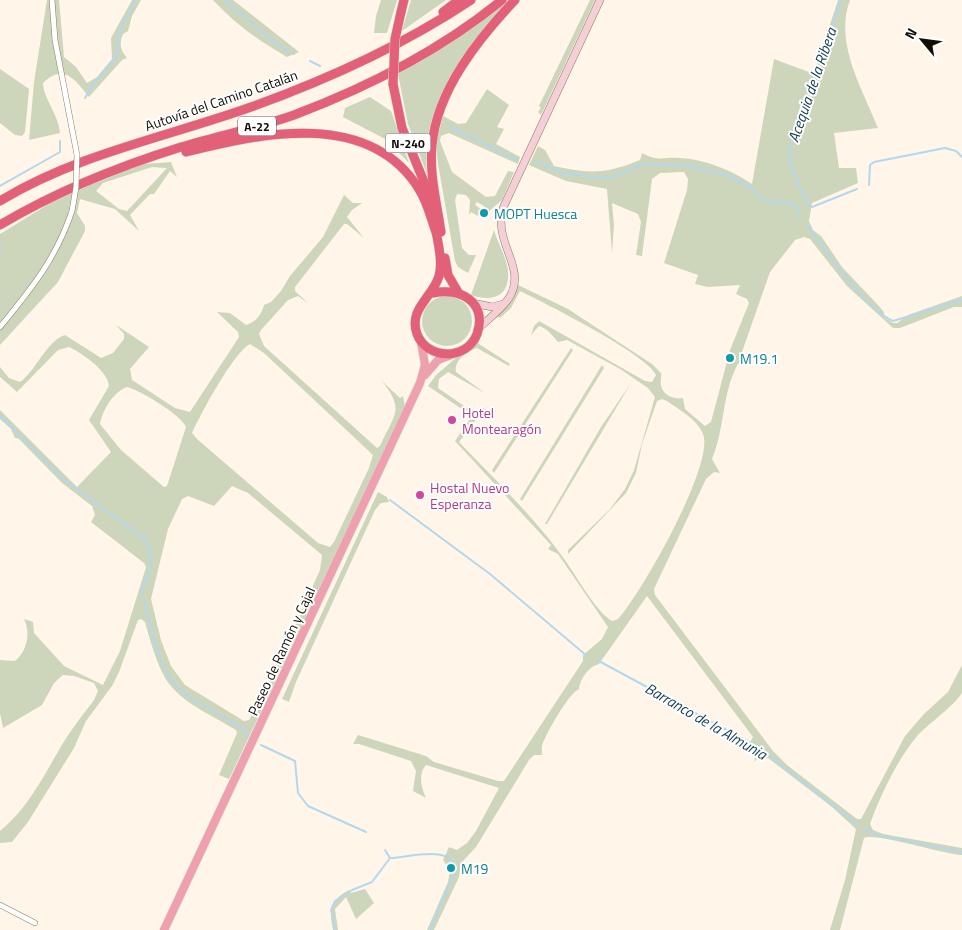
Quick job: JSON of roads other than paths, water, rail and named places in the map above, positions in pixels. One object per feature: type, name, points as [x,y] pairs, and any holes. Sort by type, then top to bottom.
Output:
[{"type":"highway","name":"N-240","points":[[404,0],[395,39],[393,84],[402,128],[432,200],[439,234],[443,275]]},
{"type":"highway","points":[[388,51],[459,0]]},
{"type":"highway","name":"Autovía del Camino Catalán","points":[[0,201],[35,182],[112,150],[251,107],[388,51],[471,0]]},
{"type":"highway","name":"A-22","points":[[0,225],[58,193],[96,177],[181,147],[292,115],[340,96],[409,63],[468,26],[502,0]]},
{"type":"highway","points":[[439,234],[431,164],[436,123],[445,100],[468,58],[489,29],[515,0]]},
{"type":"highway","points":[[0,225],[62,193],[136,166],[224,142],[252,137],[319,133],[356,140],[372,147],[398,165],[418,187],[426,201],[439,234]]},
{"type":"highway","points":[[443,275],[458,292],[473,303],[477,311],[478,329],[470,345],[454,354],[432,351],[421,342],[417,334],[415,318],[422,303],[433,293],[443,275]]},
{"type":"highway","points":[[433,293],[450,290],[458,292]]},
{"type":"main road","points":[[420,383],[425,364],[421,342]]},
{"type":"main road","points":[[420,383],[429,368],[438,360],[454,354]]},
{"type":"main road","name":"Paseo de Ramón y Cajal","points":[[164,930],[420,383]]},
{"type":"street","points":[[0,327],[47,267],[57,250],[72,211],[76,187],[77,155],[55,40],[52,0]]},
{"type":"street","points":[[478,329],[506,302],[512,292],[515,273],[501,234],[503,208],[600,0]]},
{"type":"street","points":[[473,303],[492,307],[506,302]]},
{"type":"street","points":[[0,905],[35,924]]},
{"type":"waterway","points":[[85,98],[92,86],[116,57],[121,27],[136,0]]},
{"type":"waterway","points":[[225,0],[276,44],[294,54]]},
{"type":"waterway","name":"Acequia de la Ribera","points":[[841,0],[815,80],[790,146],[790,154],[798,184],[809,205],[812,207],[857,189]]},
{"type":"waterway","points":[[310,61],[320,66]]},
{"type":"waterway","points":[[450,127],[517,160]]},
{"type":"waterway","points":[[0,186],[60,152],[60,141]]},
{"type":"waterway","name":"Acequia de la Ribera","points":[[869,185],[870,165],[874,162],[945,148],[956,151],[962,157]]},
{"type":"waterway","points":[[535,161],[563,173],[593,177],[611,177],[644,164],[691,166],[729,176],[753,189],[758,196],[767,201],[794,204],[801,215]]},
{"type":"waterway","points":[[806,224],[834,263],[858,291],[870,304],[893,321],[962,300]]},
{"type":"waterway","points":[[0,416],[63,479],[145,539],[149,546],[151,560],[148,575],[140,596]]},
{"type":"waterway","name":"Barranco de la Almunia","points":[[390,500],[490,574],[587,656]]},
{"type":"waterway","points":[[144,601],[163,666],[174,683],[198,702],[244,729],[247,737]]},
{"type":"waterway","name":"Barranco de la Almunia","points":[[597,660],[758,747],[858,825]]},
{"type":"waterway","points":[[261,745],[295,761],[298,793],[308,806],[366,832]]},
{"type":"waterway","name":"Barranco de la Almunia","points":[[865,829],[876,835],[962,852]]},
{"type":"waterway","points":[[385,850],[390,858]]},
{"type":"waterway","points":[[390,858],[429,854],[440,855],[448,858],[453,863],[454,873],[430,930]]},
{"type":"waterway","points":[[335,930],[331,910],[335,901],[352,890],[372,882],[390,858]]},
{"type":"place","name":"MOPT Huesca","points":[[484,213]]},
{"type":"place","name":"M19.1","points":[[730,358]]},
{"type":"place","name":"Hotel Montearagón","points":[[452,420]]},
{"type":"place","name":"Hostal Nuevo Esperanza","points":[[420,495]]},
{"type":"place","name":"M19","points":[[451,868]]}]
